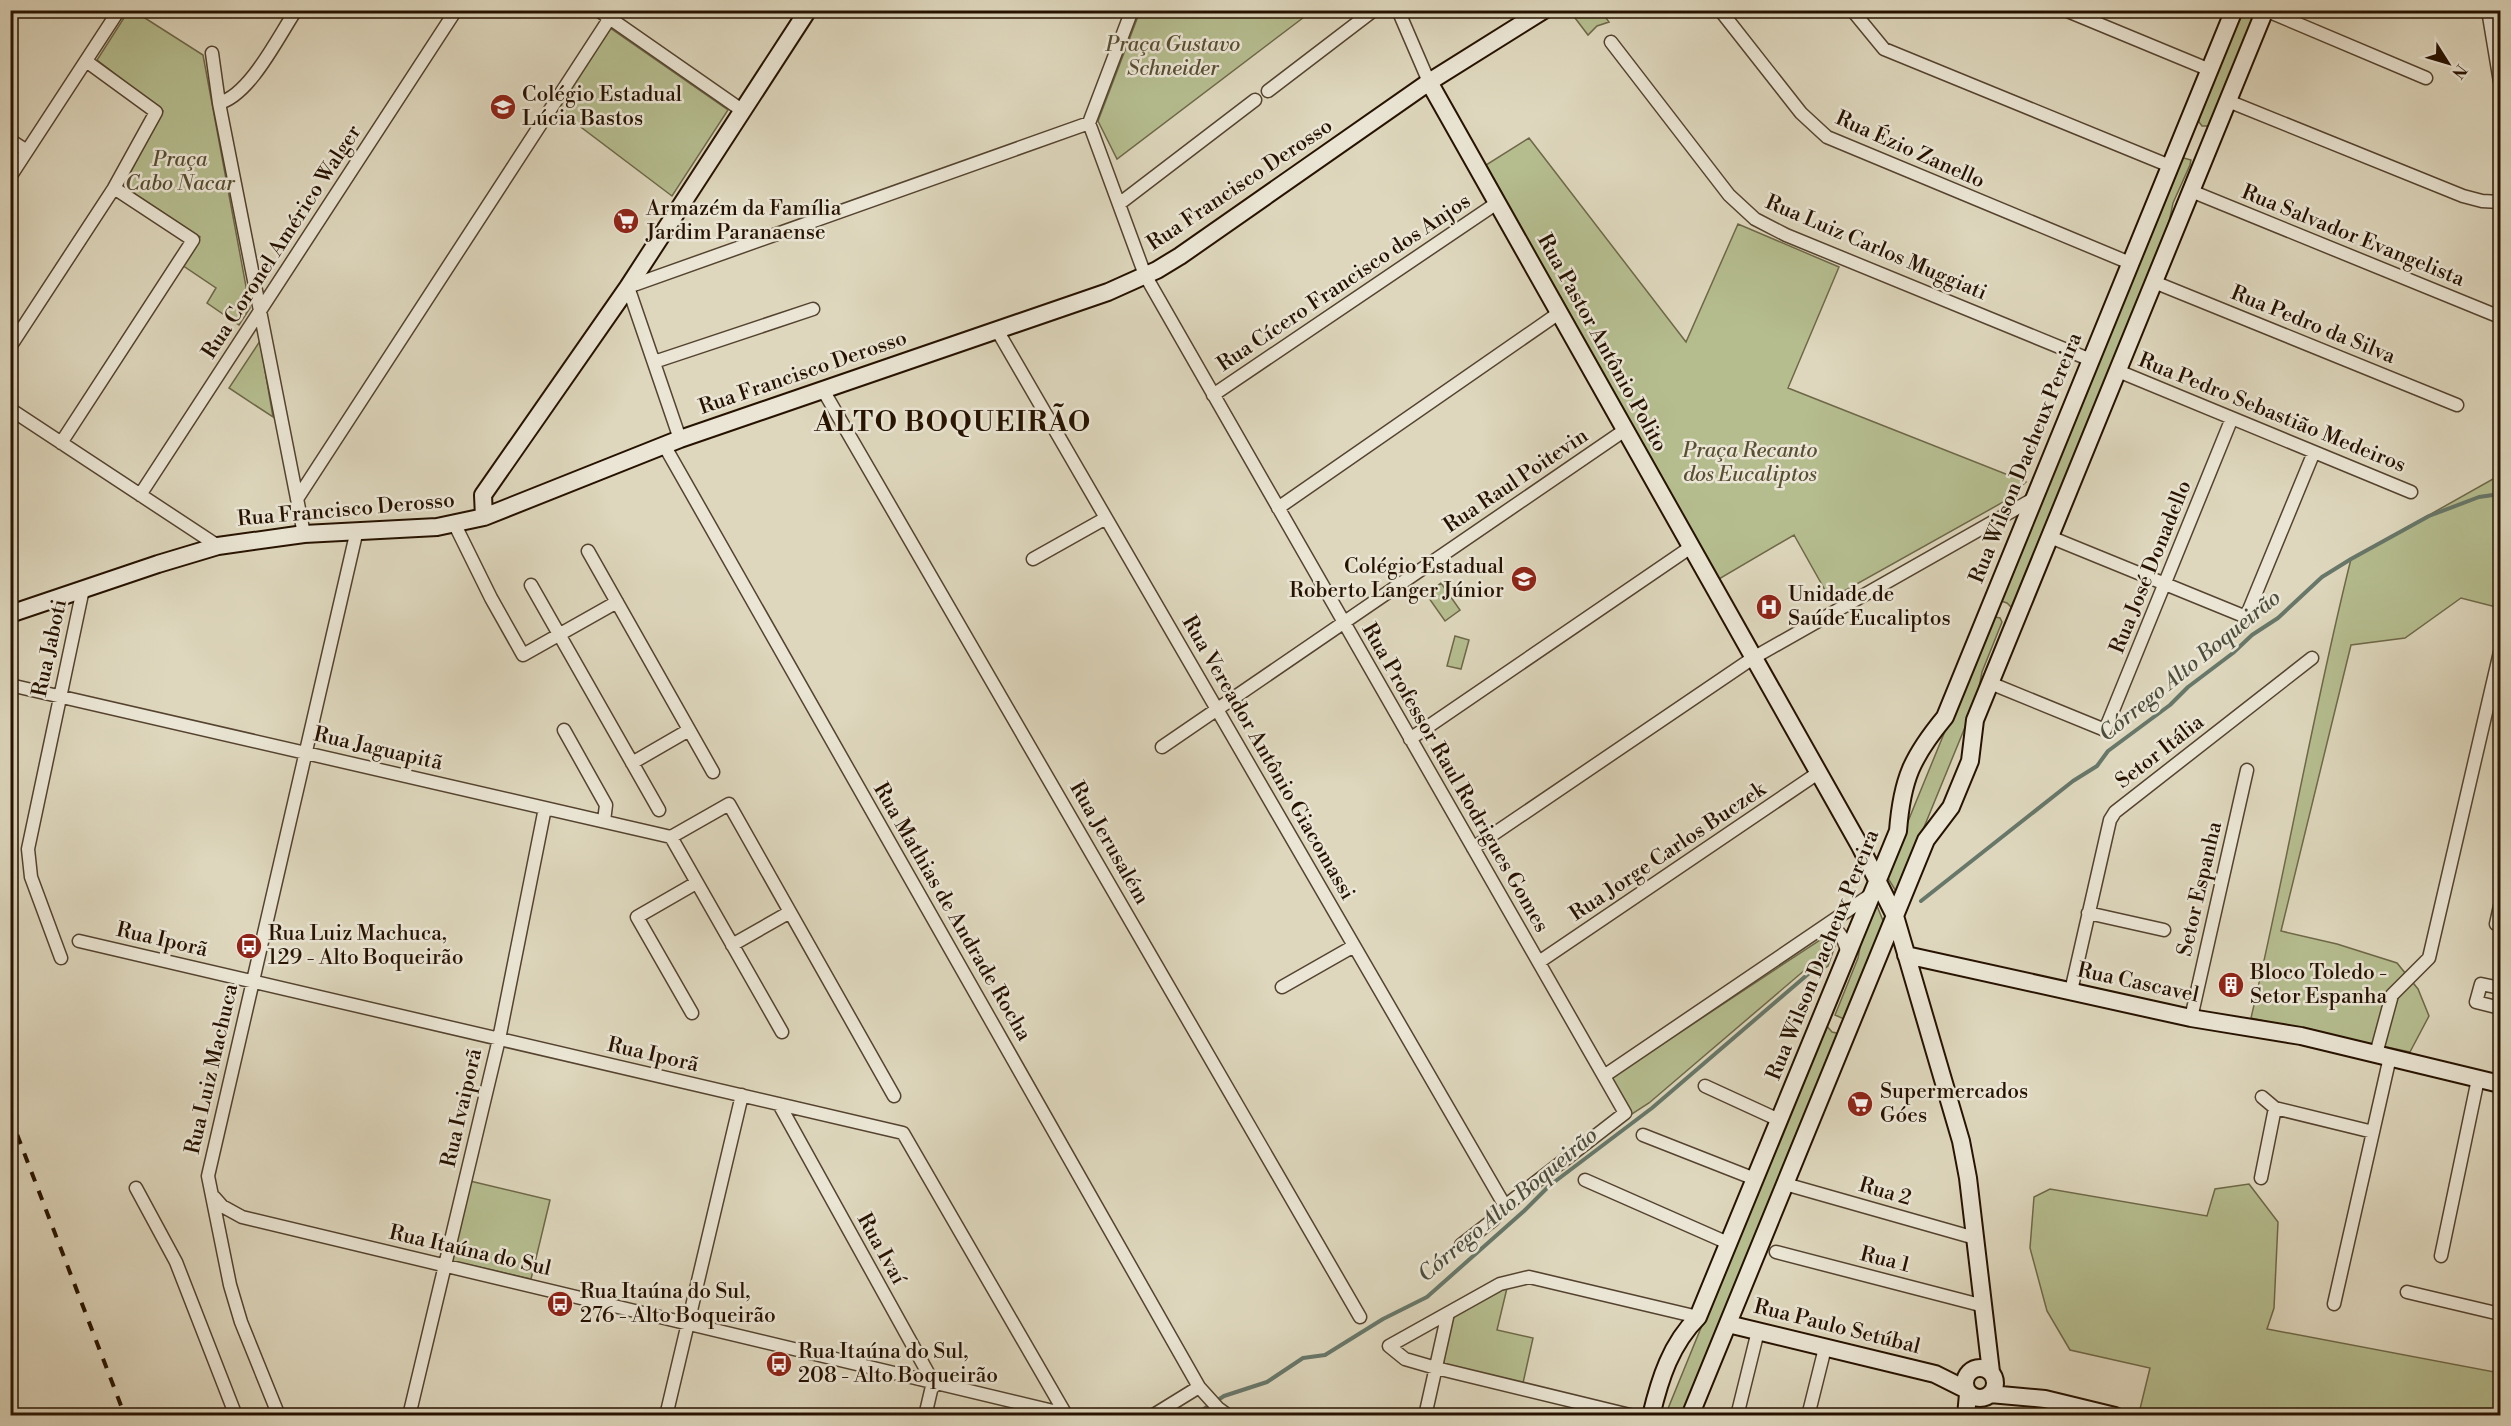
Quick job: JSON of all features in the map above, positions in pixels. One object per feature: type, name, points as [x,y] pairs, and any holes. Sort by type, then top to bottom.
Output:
[{"type":"main road","points":[[484,517],[483,495],[628,287],[808,10]]},
{"type":"main road","name":"Rua Francisco Derosso","points":[[10,614],[218,546],[304,534],[420,529],[455,525],[484,517],[680,439],[1092,298],[1145,275],[1180,256],[1429,82],[1544,10]]},
{"type":"main road","name":"Rua Wilson Dacheux Pereira","points":[[1652,1416],[1661,1379],[1674,1348],[1680,1336],[1698,1317],[1893,844],[1898,831],[1901,797],[1918,752],[1945,717],[2234,10]]},
{"type":"main road","points":[[1690,1416],[1926,840],[1951,807],[1970,761],[1975,720],[2265,10]]},
{"type":"main road","name":"Rua Pastor Antônio Polito","points":[[1429,82],[1860,846],[1875,886],[1895,916],[1957,1122],[1968,1178],[1985,1330],[1995,1386],[1974,1386]]},
{"type":"main road","points":[[2191,116],[2192,125],[2199,131],[2208,132],[2217,127]]},
{"type":"main road","points":[[2173,161],[2181,150],[2191,151],[2199,159],[2201,167]]},
{"type":"main road","points":[[1987,614],[1994,610],[2002,611],[2008,616],[2013,627]]},
{"type":"main road","points":[[1860,846],[1876,850],[1893,844]]},
{"type":"main road","name":"Rua Cascavel","points":[[1875,966],[1893,961],[1908,961],[2071,991],[2190,1018],[2301,1036],[2500,1084]]},
{"type":"main road","points":[[1826,1006],[1826,1017],[1833,1025],[1847,1024],[1853,1018]]},
{"type":"main road","name":"Rua Paulo Setúbal","points":[[1728,1324],[1935,1374],[1974,1386],[2045,1399],[2115,1416]]},
{"type":"main road","name":"Rua Pastor Antônio Polito","points":[[1966,1416],[1985,1330]]},
{"type":"main road","name":"Rua Pastor Antônio Polito","points":[[1974,1386],[1974,1416]]},
{"type":"street","points":[[10,177],[119,10]]},
{"type":"street","points":[[219,103],[229,100],[245,87],[296,10]]},
{"type":"street","name":"Rua Coronel Américo Walger","points":[[140,495],[456,10]]},
{"type":"street","points":[[598,10],[613,14],[743,111]]},
{"type":"street","points":[[680,439],[628,287],[1089,123],[1132,10]]},
{"type":"street","points":[[1268,91],[1374,10]]},
{"type":"street","points":[[1398,10],[1429,82]]},
{"type":"street","name":"Rua Ézio Zanello","points":[[1720,10],[1801,114],[1827,137],[2130,264]]},
{"type":"street","points":[[1852,10],[1884,49],[2173,161]]},
{"type":"street","points":[[2065,10],[2210,70]]},
{"type":"street","points":[[2265,10],[2426,78]]},
{"type":"street","points":[[2488,10],[2500,82]]},
{"type":"street","points":[[297,499],[613,14]]},
{"type":"street","name":"Rua Luiz Carlos Muggiati","points":[[1611,42],[1729,195],[1755,219],[1786,235],[2091,360]]},
{"type":"street","points":[[212,53],[219,103],[304,534]]},
{"type":"street","points":[[10,347],[114,188],[156,112],[86,61]]},
{"type":"street","points":[[1119,204],[1255,100]]},
{"type":"street","points":[[2228,101],[2463,196],[2482,201],[2500,202]]},
{"type":"street","name":"Rua Professor Raul Rodrigues Gomes","points":[[1089,123],[1145,275],[1625,1113],[1505,1206]]},
{"type":"street","points":[[10,140],[27,151]]},
{"type":"street","points":[[61,443],[193,240],[114,188]]},
{"type":"street","name":"Rua Salvador Evangelista","points":[[2191,191],[2500,318]]},
{"type":"street","name":"Rua Cícero Francisco dos Anjos","points":[[1213,395],[1497,203]]},
{"type":"street","name":"Rua Pedro da Silva","points":[[2154,282],[2457,405]]},
{"type":"street","points":[[654,362],[813,309]]},
{"type":"street","points":[[1278,508],[1559,313]]},
{"type":"street","name":"Rua Vereador Antônio Giacomassi","points":[[997,330],[1505,1206]]},
{"type":"street","name":"Rua Pedro Sebastião Medeiros","points":[[2118,371],[2411,492]]},
{"type":"street","name":"Rua Jerusalém","points":[[823,390],[1360,1317]]},
{"type":"street","points":[[10,409],[218,546]]},
{"type":"street","name":"Rua José Donadello","points":[[1990,682],[2105,730],[2232,418]]},
{"type":"street","name":"Rua Raul Poitevin","points":[[1162,747],[1625,430]]},
{"type":"street","name":"Rua Mathias de Andrade Rocha","points":[[664,445],[1203,1392],[1229,1416]]},
{"type":"street","points":[[2050,537],[2246,618],[2314,452]]},
{"type":"street","points":[[1473,848],[1753,658],[2035,498]]},
{"type":"street","points":[[1033,559],[1106,518]]},
{"type":"street","points":[[455,525],[491,598],[523,655],[617,602]]},
{"type":"street","name":"Rua Luiz Machuca","points":[[279,1416],[241,1322],[230,1286],[209,1186],[208,1168],[357,530]]},
{"type":"street","points":[[1410,738],[1691,547]]},
{"type":"street","points":[[588,551],[713,772]]},
{"type":"street","points":[[531,585],[658,810]]},
{"type":"street","name":"Rua Jaboti","points":[[61,958],[31,877],[28,862],[30,835],[83,590]]},
{"type":"street","points":[[2334,1304],[2373,1132],[2392,995],[2429,958],[2500,652]]},
{"type":"street","name":"Setor Itália","points":[[2071,991],[2107,829],[2115,812],[2312,658]]},
{"type":"street","name":"Rua Jaguapitã","points":[[10,685],[670,837]]},
{"type":"street","points":[[564,730],[606,805],[604,822]]},
{"type":"street","points":[[632,763],[690,730]]},
{"type":"street","name":"Setor Espanha","points":[[2190,1018],[2247,770]]},
{"type":"street","name":"Rua Jorge Carlos Buczek","points":[[1539,962],[1818,773]]},
{"type":"street","points":[[782,1032],[670,837],[729,804],[894,1096]]},
{"type":"street","name":"Rua Ivaiporã","points":[[409,1416],[499,1039],[545,808]]},
{"type":"street","points":[[692,1013],[637,917],[696,883]]},
{"type":"street","points":[[1604,1076],[1818,932],[1875,886]]},
{"type":"street","points":[[2500,906],[2496,924],[2500,925]]},
{"type":"street","points":[[732,945],[790,912]]},
{"type":"street","points":[[2088,913],[2164,930]]},
{"type":"street","points":[[1818,932],[1828,928],[1838,932],[1845,941],[1848,954]]},
{"type":"street","name":"Rua Iporã","points":[[79,941],[903,1133],[1070,1414]]},
{"type":"street","points":[[1282,987],[1354,946]]},
{"type":"street","points":[[2500,988],[2481,984],[2476,1002],[2500,1008]]},
{"type":"street","points":[[2441,1256],[2478,1079]]},
{"type":"street","points":[[1705,1086],[1779,1120]]},
{"type":"street","points":[[666,1416],[742,1095]]},
{"type":"street","points":[[2262,1097],[2276,1108],[2373,1132]]},
{"type":"street","name":"Rua Ivaí","points":[[779,1104],[933,1382]]},
{"type":"street","points":[[2260,1178],[2276,1108]]},
{"type":"street","points":[[1643,1135],[1755,1179]]},
{"type":"street","points":[[1585,1180],[1728,1243]]},
{"type":"street","name":"Rua 2","points":[[1785,1184],[1975,1238]]},
{"type":"street","points":[[136,1188],[176,1262],[236,1416]]},
{"type":"street","name":"Rua Itaúna do Sul","points":[[213,1197],[222,1206],[242,1217],[1070,1414]]},
{"type":"street","points":[[1461,1245],[1493,1220],[1505,1206]]},
{"type":"street","name":"Rua 1","points":[[1776,1252],[1984,1306]]},
{"type":"street","points":[[1634,1416],[1436,1368],[1406,1359],[1389,1346],[1500,1284],[1528,1277],[1698,1317]]},
{"type":"street","points":[[2407,1292],[2500,1314]]},
{"type":"street","points":[[1425,1416],[1448,1313]]},
{"type":"street","points":[[1737,1416],[1758,1331]]},
{"type":"street","points":[[1808,1416],[1825,1348]]},
{"type":"street","points":[[925,1416],[933,1382]]},
{"type":"street","points":[[1152,1416],[1203,1392]]},
{"type":"green space","name":"Praça Cabo Nacar","points":[[129,10],[203,55],[250,308],[239,325],[207,303],[216,288],[182,265],[200,237],[123,186],[163,111],[97,60]]},
{"type":"green space","name":"Praça Gustavo Schneider","points":[[1140,10],[1312,11],[1117,159],[1098,121]]},
{"type":"green space","points":[[1577,11],[1601,11],[1609,22],[1597,26],[1588,35],[1572,14]]},
{"type":"green space","points":[[2241,11],[2259,11],[2211,126],[2202,126],[2199,122],[2200,112]]},
{"type":"green space","points":[[610,28],[728,110],[672,196],[557,109]]},
{"type":"green space","name":"Praça Recanto dos Eucaliptos","points":[[1529,138],[1686,342],[1738,224],[1839,267],[1788,388],[2026,482],[2005,501],[1830,599],[1794,535],[1719,579],[1486,165]]},
{"type":"green space","points":[[2180,157],[2191,160],[2173,203],[2164,247],[2014,610],[2007,603],[1998,600]]},
{"type":"green space","points":[[260,341],[273,417],[229,388]]},
{"type":"green space","points":[[2500,475],[2500,608],[2461,598],[2405,638],[2351,645],[2281,931],[2337,944],[2397,963],[2418,989],[2429,1016],[2410,1052],[2251,1018],[2324,673],[2351,559]]},
{"type":"green space","points":[[1441,583],[1460,610],[1445,621],[1426,594]]},
{"type":"green space","points":[[2000,618],[2002,622],[1982,672],[1977,698],[1897,893],[1886,875],[1991,619]]},
{"type":"green space","points":[[1455,636],[1469,640],[1461,669],[1447,666]]},
{"type":"green space","points":[[1875,901],[1884,923],[1844,1019],[1835,1015],[1858,958],[1863,931]]},
{"type":"green space","points":[[1826,936],[1834,939],[1836,943],[1828,966],[1819,972],[1813,963],[1649,1103],[1632,1114],[1611,1078]]},
{"type":"green space","points":[[1825,1024],[1832,1032],[1841,1034],[1683,1415],[1665,1416]]},
{"type":"green space","points":[[470,1181],[550,1200],[531,1279],[452,1261]]},
{"type":"green space","points":[[2249,1184],[2278,1222],[2274,1308],[2267,1329],[2500,1373],[2500,1415],[2171,1415],[2140,1409],[2150,1368],[2070,1350],[2047,1311],[2030,1248],[2034,1197],[2050,1189],[2207,1216],[2215,1189]]},
{"type":"green space","points":[[1507,1288],[1497,1330],[1533,1338],[1523,1383],[1445,1364],[1443,1361],[1446,1336],[1452,1320],[1473,1303]]},
{"type":"waterway","name":"Córrego Alto Boqueirão","points":[[1921,901],[2073,781],[2097,766],[2108,751],[2170,705],[2188,687],[2233,653],[2252,635],[2278,618],[2322,577],[2429,516],[2479,497],[2500,494]]},
{"type":"waterway","name":"Córrego Alto Boqueirão","points":[[1193,1416],[1224,1396],[1267,1382],[1303,1358],[1325,1355],[1383,1319],[1427,1297],[1549,1186],[1652,1108],[1814,969]]},
{"type":"railway","points":[[10,1116],[125,1416]]},
{"type":"place","name":"Colégio Estadual Lúcia Bastos","points":[[503,107]]},
{"type":"place","name":"Armazém da Família Jardim Paranaense","points":[[626,221]]},
{"type":"place","name":"Colégio Estadual Roberto Langer Júnior","points":[[1524,579]]},
{"type":"place","name":"Unidade de Saúde Eucaliptos","points":[[1769,607]]},
{"type":"place","name":"Rua Luiz Machuca, 129 - Alto Boqueirão","points":[[249,946]]},
{"type":"place","name":"Bloco Toledo - Setor Espanha","points":[[2231,985]]},
{"type":"place","name":"Supermercados Góes","points":[[1860,1104]]},
{"type":"place","name":"Rua Itaúna do Sul, 276 - Alto Boqueirão","points":[[560,1304]]},
{"type":"place","name":"Rua Itaúna do Sul, 208 - Alto Boqueirão","points":[[779,1364]]},
{"type":"district","name":"ALTO BOQUEIRÃO","points":[[953,423]]}]
